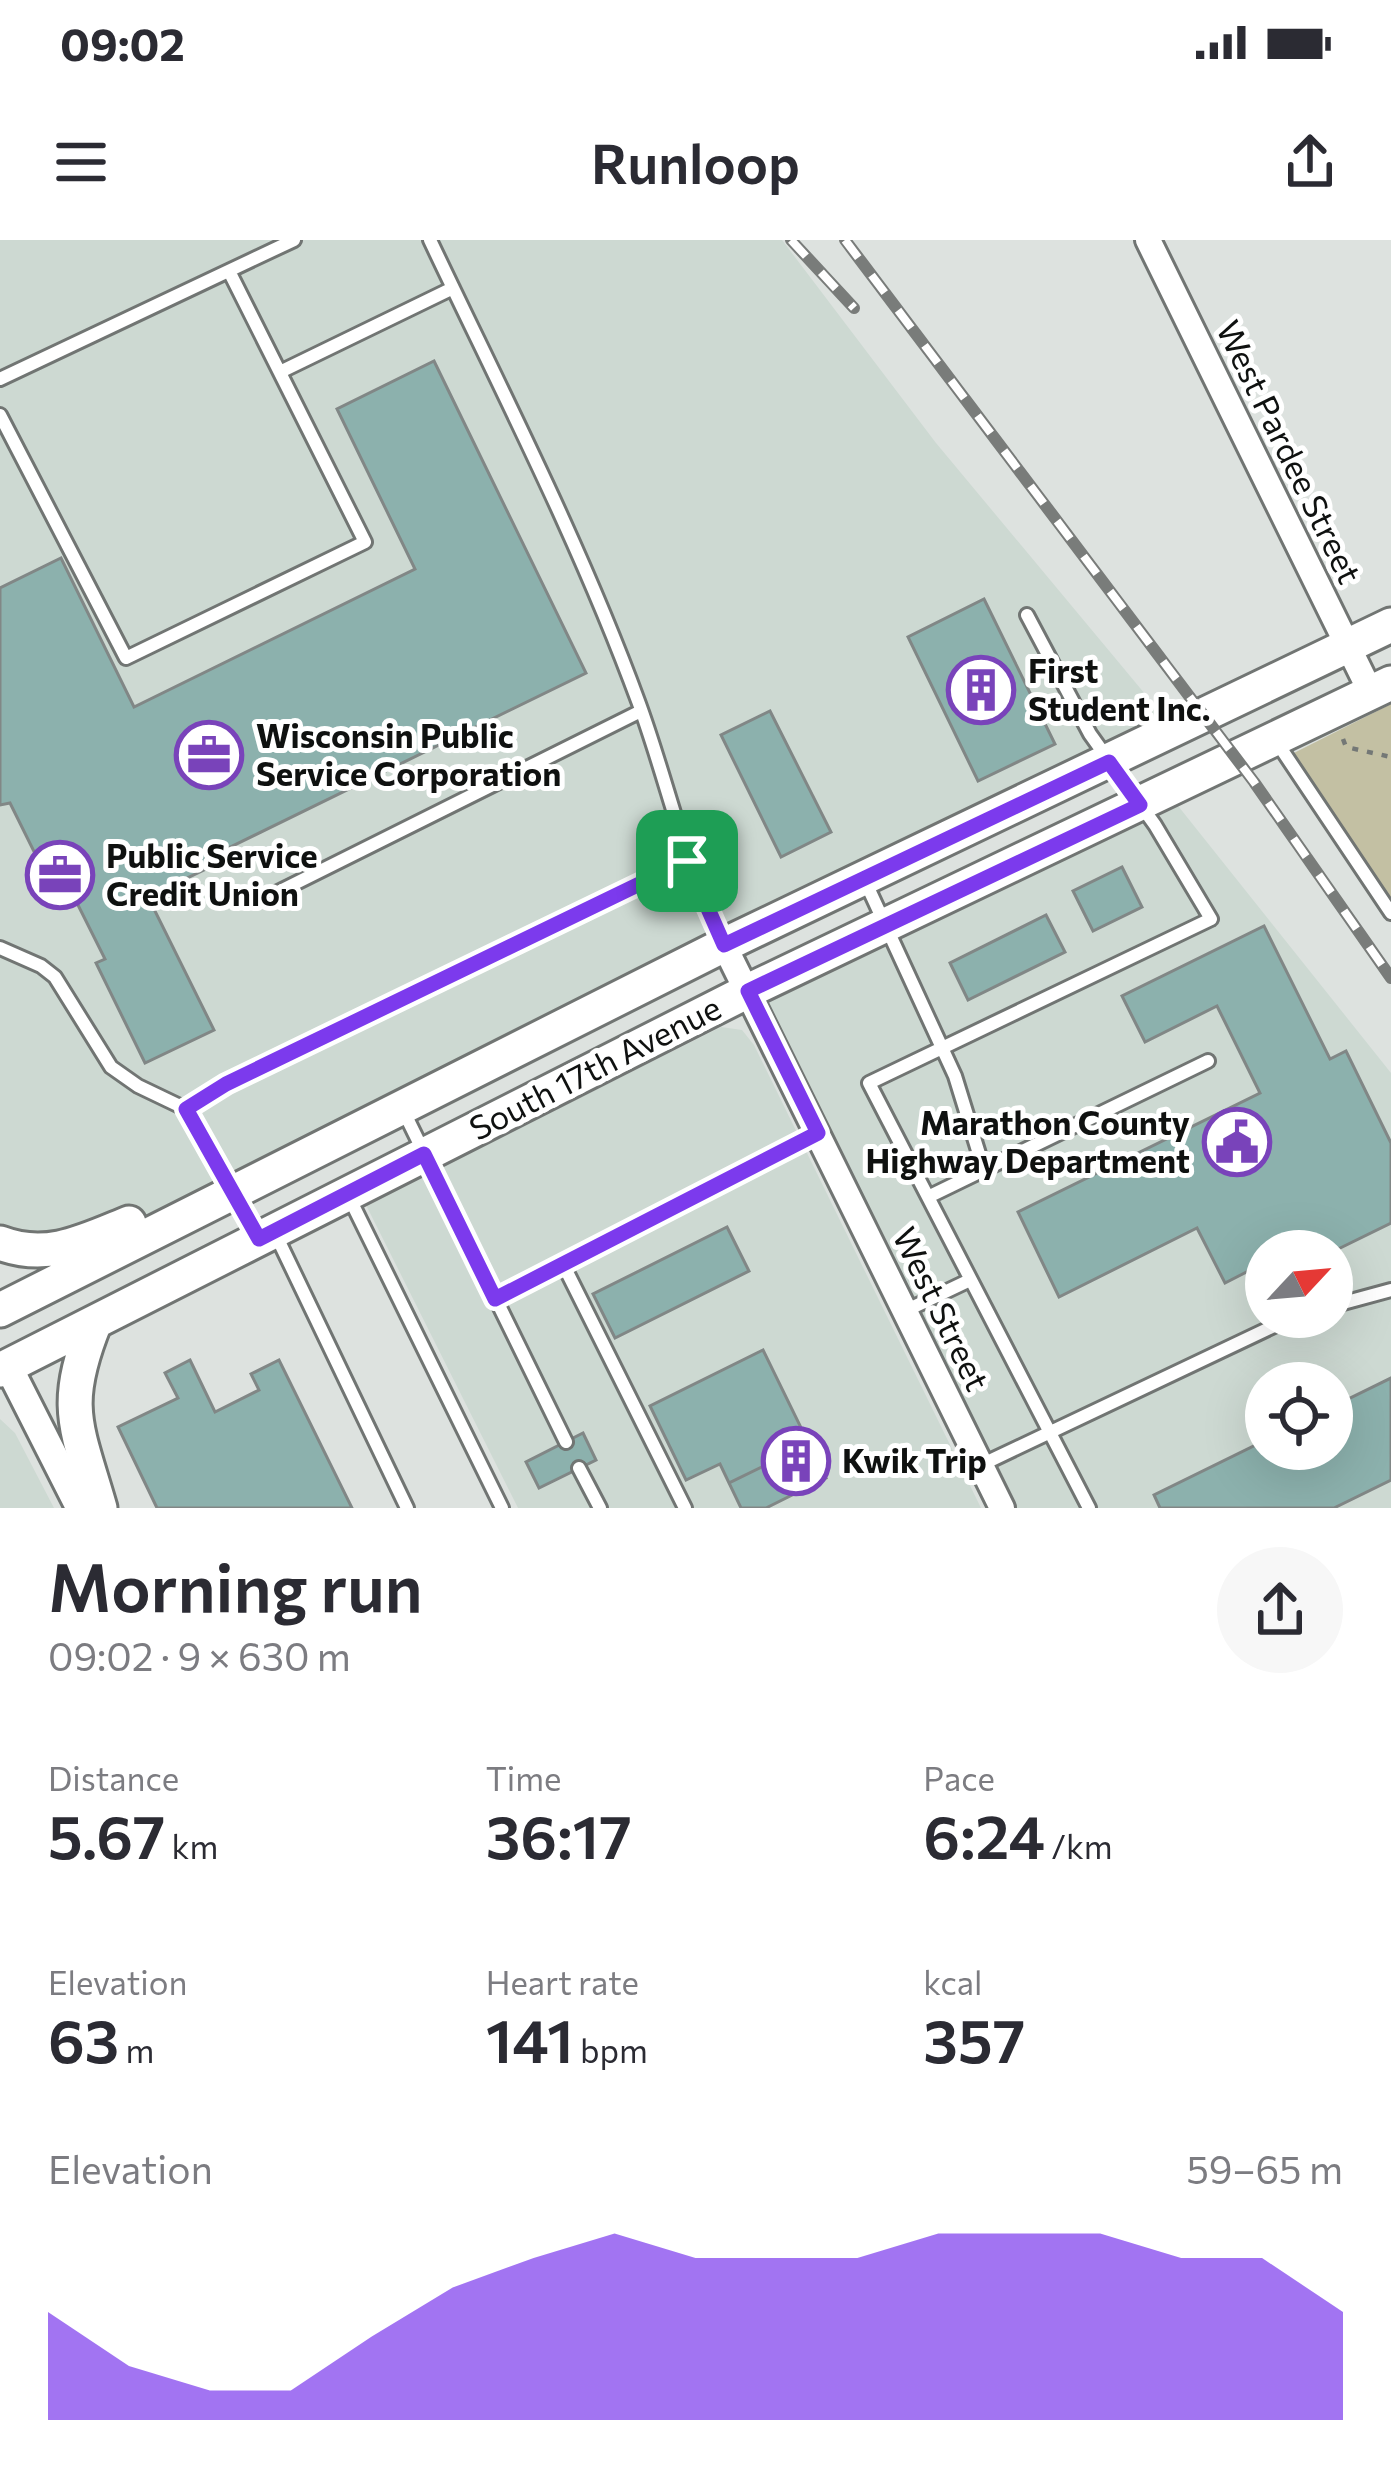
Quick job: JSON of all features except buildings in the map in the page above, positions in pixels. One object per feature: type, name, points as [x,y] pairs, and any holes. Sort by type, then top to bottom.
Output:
[{"type":"main road","name":"South 17th Avenue","points":[[0,1310],[724,945],[1391,625]]},
{"type":"main road","name":"South 17th Avenue","points":[[3,1362],[95,1322],[748,991],[1381,688]]},
{"type":"main road","points":[[0,1243],[50,1252],[177,1204],[227,1195]]},
{"type":"main road","points":[[95,1322],[82,1354],[72,1402],[100,1508]]},
{"type":"street","name":"West Pardee Street","points":[[1148,240],[1348,646],[1381,688]]},
{"type":"street","name":"West Street","points":[[724,945],[981,1465],[992,1505]]},
{"type":"street","points":[[3,1362],[80,1508]]},
{"type":"lane","points":[[0,379],[294,240]]},
{"type":"lane","points":[[430,240],[565,523],[641,711],[687,861],[724,945]]},
{"type":"lane","points":[[0,415],[126,658],[364,542],[229,271]]},
{"type":"lane","points":[[280,372],[453,288]]},
{"type":"lane","points":[[1027,615],[1084,724],[1211,919],[869,1082],[1089,1508]]},
{"type":"lane","points":[[274,894],[641,711]]},
{"type":"lane","points":[[1276,740],[1391,913]]},
{"type":"lane","points":[[186,1109],[226,1084],[687,861]]},
{"type":"lane","points":[[864,878],[943,1047],[973,1125],[984,1170]]},
{"type":"lane","points":[[0,948],[55,977],[111,1067],[186,1109],[227,1195],[266,1235],[407,1508]]},
{"type":"lane","points":[[928,1197],[1208,1060]]},
{"type":"lane","points":[[400,1106],[566,1442]]},
{"type":"lane","points":[[495,1299],[818,1133]]},
{"type":"lane","points":[[348,1194],[502,1508]]},
{"type":"lane","points":[[563,1264],[685,1508]]},
{"type":"lane","points":[[905,1311],[970,1280]]},
{"type":"lane","points":[[1353,1300],[1391,1290]]},
{"type":"lane","points":[[981,1465],[1248,1338]]},
{"type":"lane","points":[[579,1468],[600,1508]]},
{"type":"path","points":[[1330,713],[1346,747],[1391,757]]},
{"type":"shaded area","points":[[0,240],[782,240],[936,443],[1175,730],[177,1204],[72,1246],[0,1243]]},
{"type":"shaded area","points":[[1391,704],[1391,900],[1280,760]]},
{"type":"shaded area","points":[[1167,792],[1391,1073],[1391,1508],[1002,1508],[748,991]]},
{"type":"shaded area","points":[[721,1027],[742,1030],[754,1045],[981,1508],[518,1508],[366,1205]]},
{"type":"shaded area","points":[[0,1419],[15,1433],[54,1508],[0,1508]]},
{"type":"railway","points":[[791,240],[854,308]]},
{"type":"railway","points":[[845,240],[1254,782],[1391,978]]},
{"type":"place","name":"First Student Inc.","points":[[981,690]]},
{"type":"place","name":"Wisconsin Public Service Corporation","points":[[209,755]]},
{"type":"place","name":"Public Service Credit Union","points":[[60,875]]},
{"type":"place","name":"Marathon County Highway Department","points":[[1237,1142]]},
{"type":"place","name":"Kwik Trip","points":[[796,1461]]},
{"type":"route","points":[[1109,762],[1140,805],[748,991],[818,1133],[495,1299],[424,1154],[259,1239],[186,1109],[226,1084],[687,861],[724,945],[1109,762]]}]
